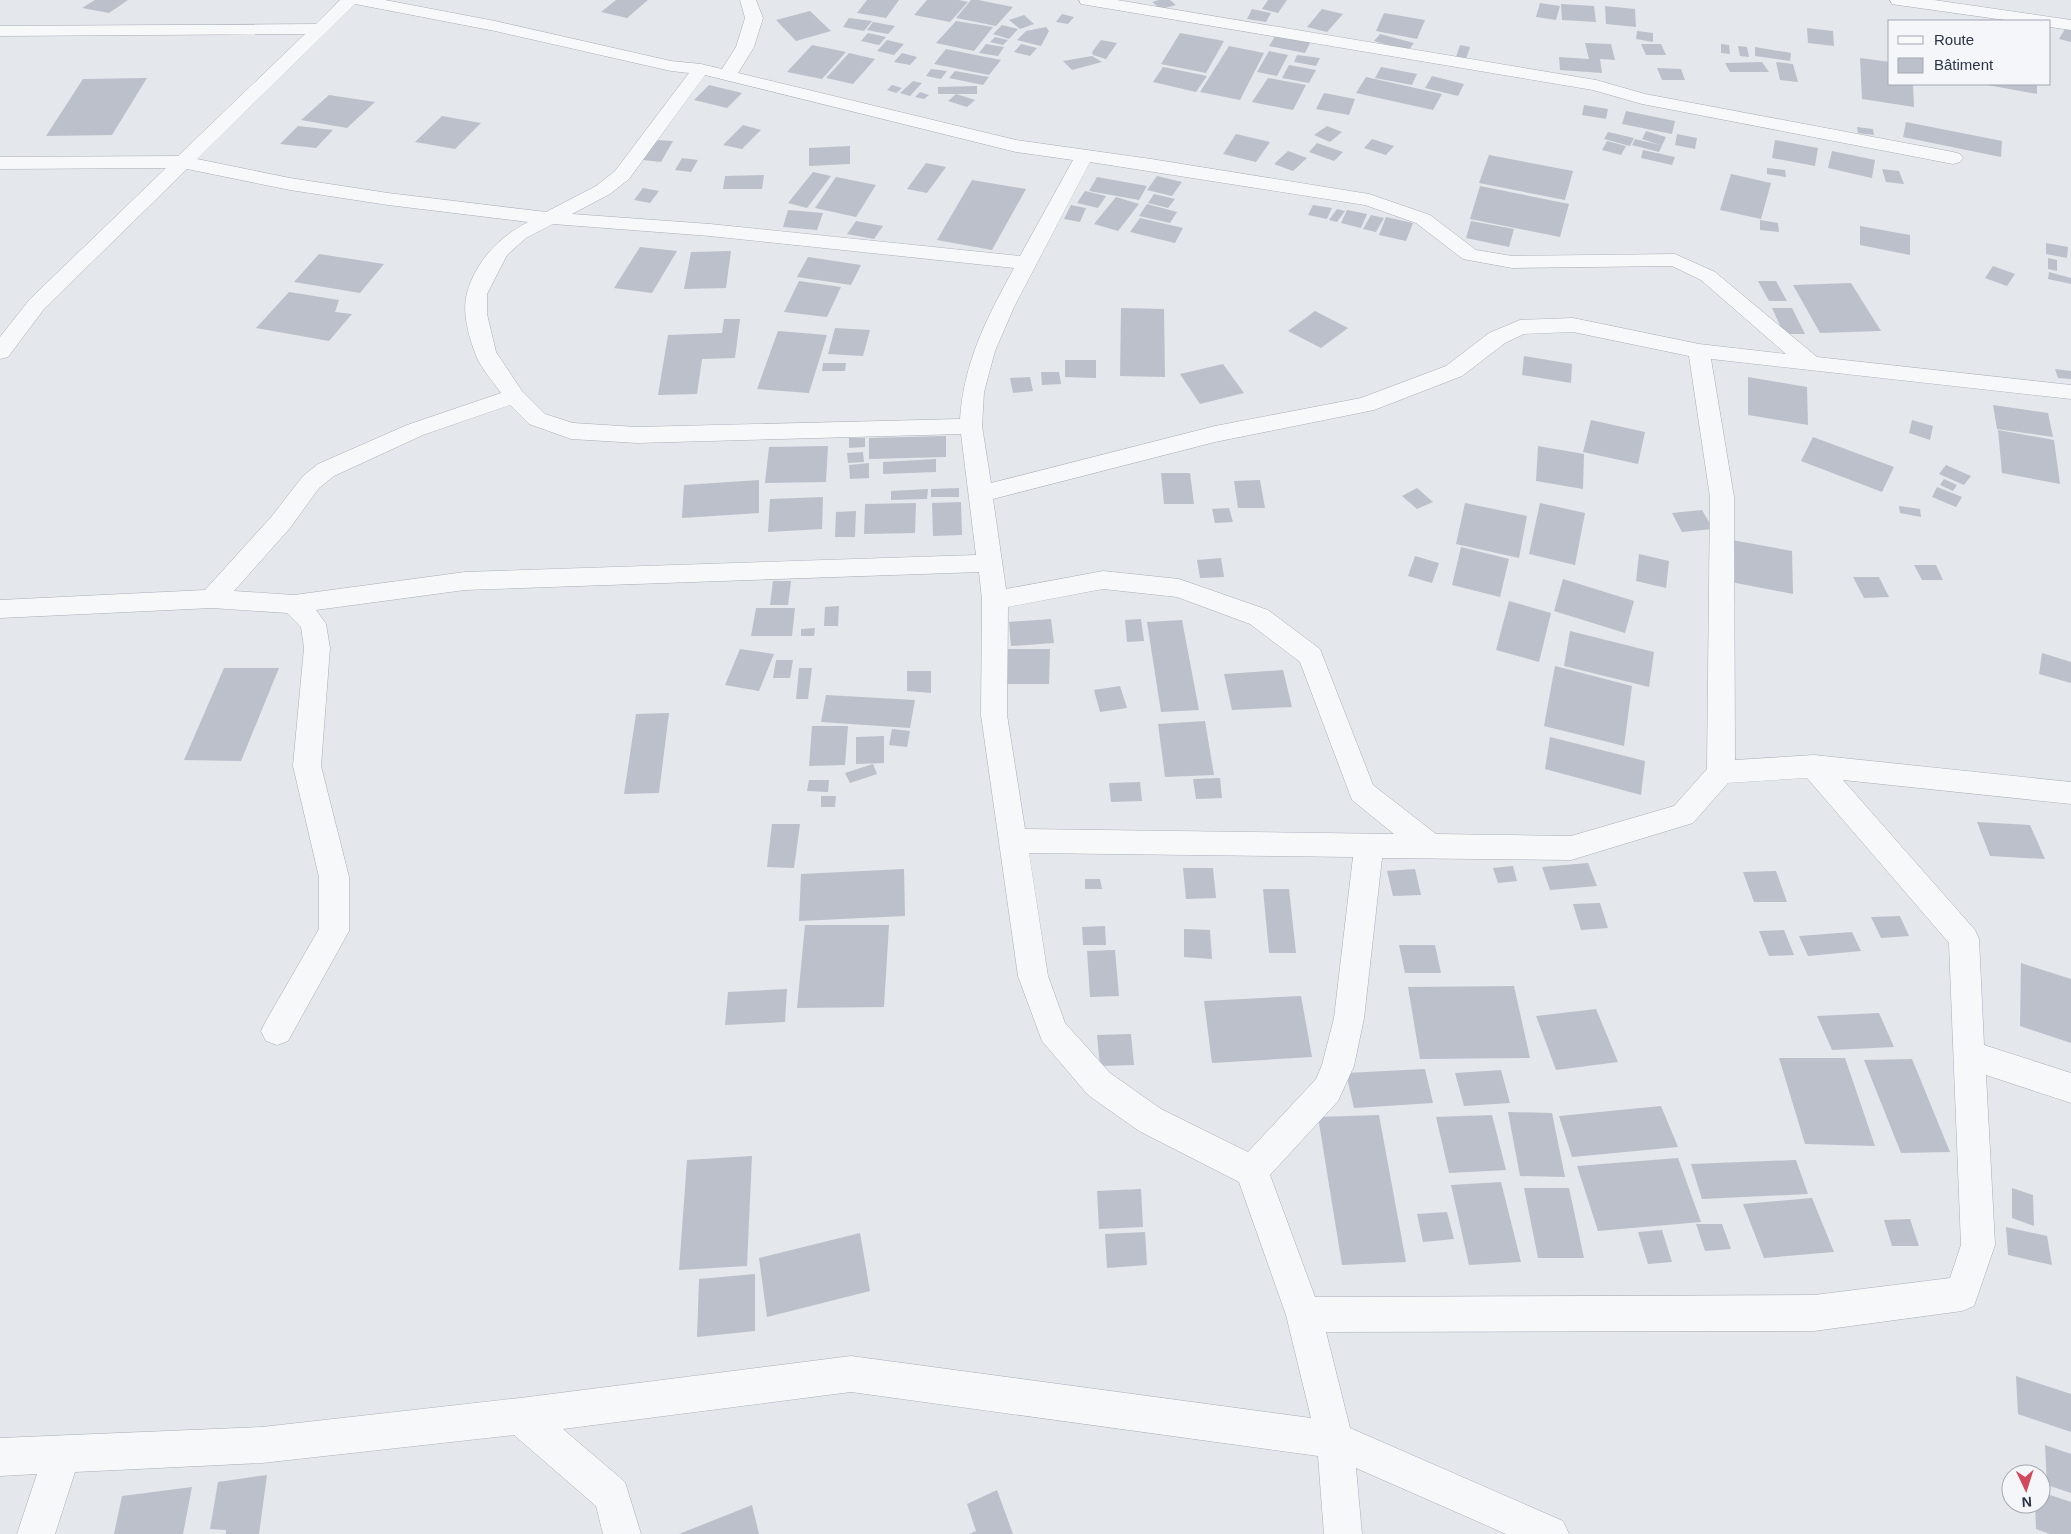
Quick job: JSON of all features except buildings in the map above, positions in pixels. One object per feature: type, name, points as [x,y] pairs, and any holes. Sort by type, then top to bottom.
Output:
[{"type":"street","points":[[0,352],[37,304],[350,0]]},
{"type":"street","points":[[358,0],[494,26],[671,66],[701,69],[1016,146],[1151,165],[1369,200],[1423,219],[1470,255],[1521,262],[1675,260],[1708,276],[1812,364]]},
{"type":"street","points":[[727,75],[745,47],[754,18],[748,0]]},
{"type":"street","points":[[1087,0],[1596,86],[1642,99],[1953,158]]},
{"type":"street","points":[[1898,0],[2039,20]]},
{"type":"street","points":[[2051,22],[2071,25]]},
{"type":"street","points":[[0,31],[319,29]]},
{"type":"street","points":[[701,69],[622,175],[604,190],[519,234],[499,251],[488,270],[477,294],[476,314],[485,352],[514,396],[537,419],[571,431],[637,436],[972,426]]},
{"type":"street","points":[[1084,156],[1003,307],[984,351],[973,392],[972,426],[995,600],[994,715],[1033,976],[1052,1031],[1098,1084],[1150,1120],[1252,1172],[1304,1315],[1334,1440],[1343,1534]]},
{"type":"street","points":[[0,163],[183,162],[290,184],[388,200],[548,218],[710,230],[1026,263]]},
{"type":"street","points":[[981,494],[1215,434],[1366,405],[1454,372],[1497,338],[1520,327],[1573,325],[1699,351],[2071,392]]},
{"type":"street","points":[[1014,842],[1571,848],[1682,815],[1721,772],[1722,497],[1699,351]]},
{"type":"street","points":[[212,600],[281,522],[311,482],[326,470],[415,430],[514,396]]},
{"type":"street","points":[[0,609],[212,600],[294,604],[465,580],[990,563]]},
{"type":"street","points":[[995,600],[1103,580],[1179,588],[1259,617],[1311,656],[1362,792],[1430,846]]},
{"type":"street","points":[[277,1031],[334,931],[334,877],[307,766],[318,648],[313,624],[294,604]]},
{"type":"street","points":[[1721,772],[1814,766],[2071,793]]},
{"type":"street","points":[[1304,1315],[1814,1313],[1962,1294],[1978,1245],[1964,939],[1814,766]]},
{"type":"street","points":[[1252,1172],[1327,1090],[1338,1066],[1349,1018],[1369,846]]},
{"type":"street","points":[[1969,1055],[2071,1088]]},
{"type":"street","points":[[0,1457],[262,1445],[520,1416],[851,1374],[1334,1440],[1550,1534]]},
{"type":"street","points":[[520,1416],[612,1496],[622,1534]]},
{"type":"street","points":[[36,1534],[62,1453]]}]
